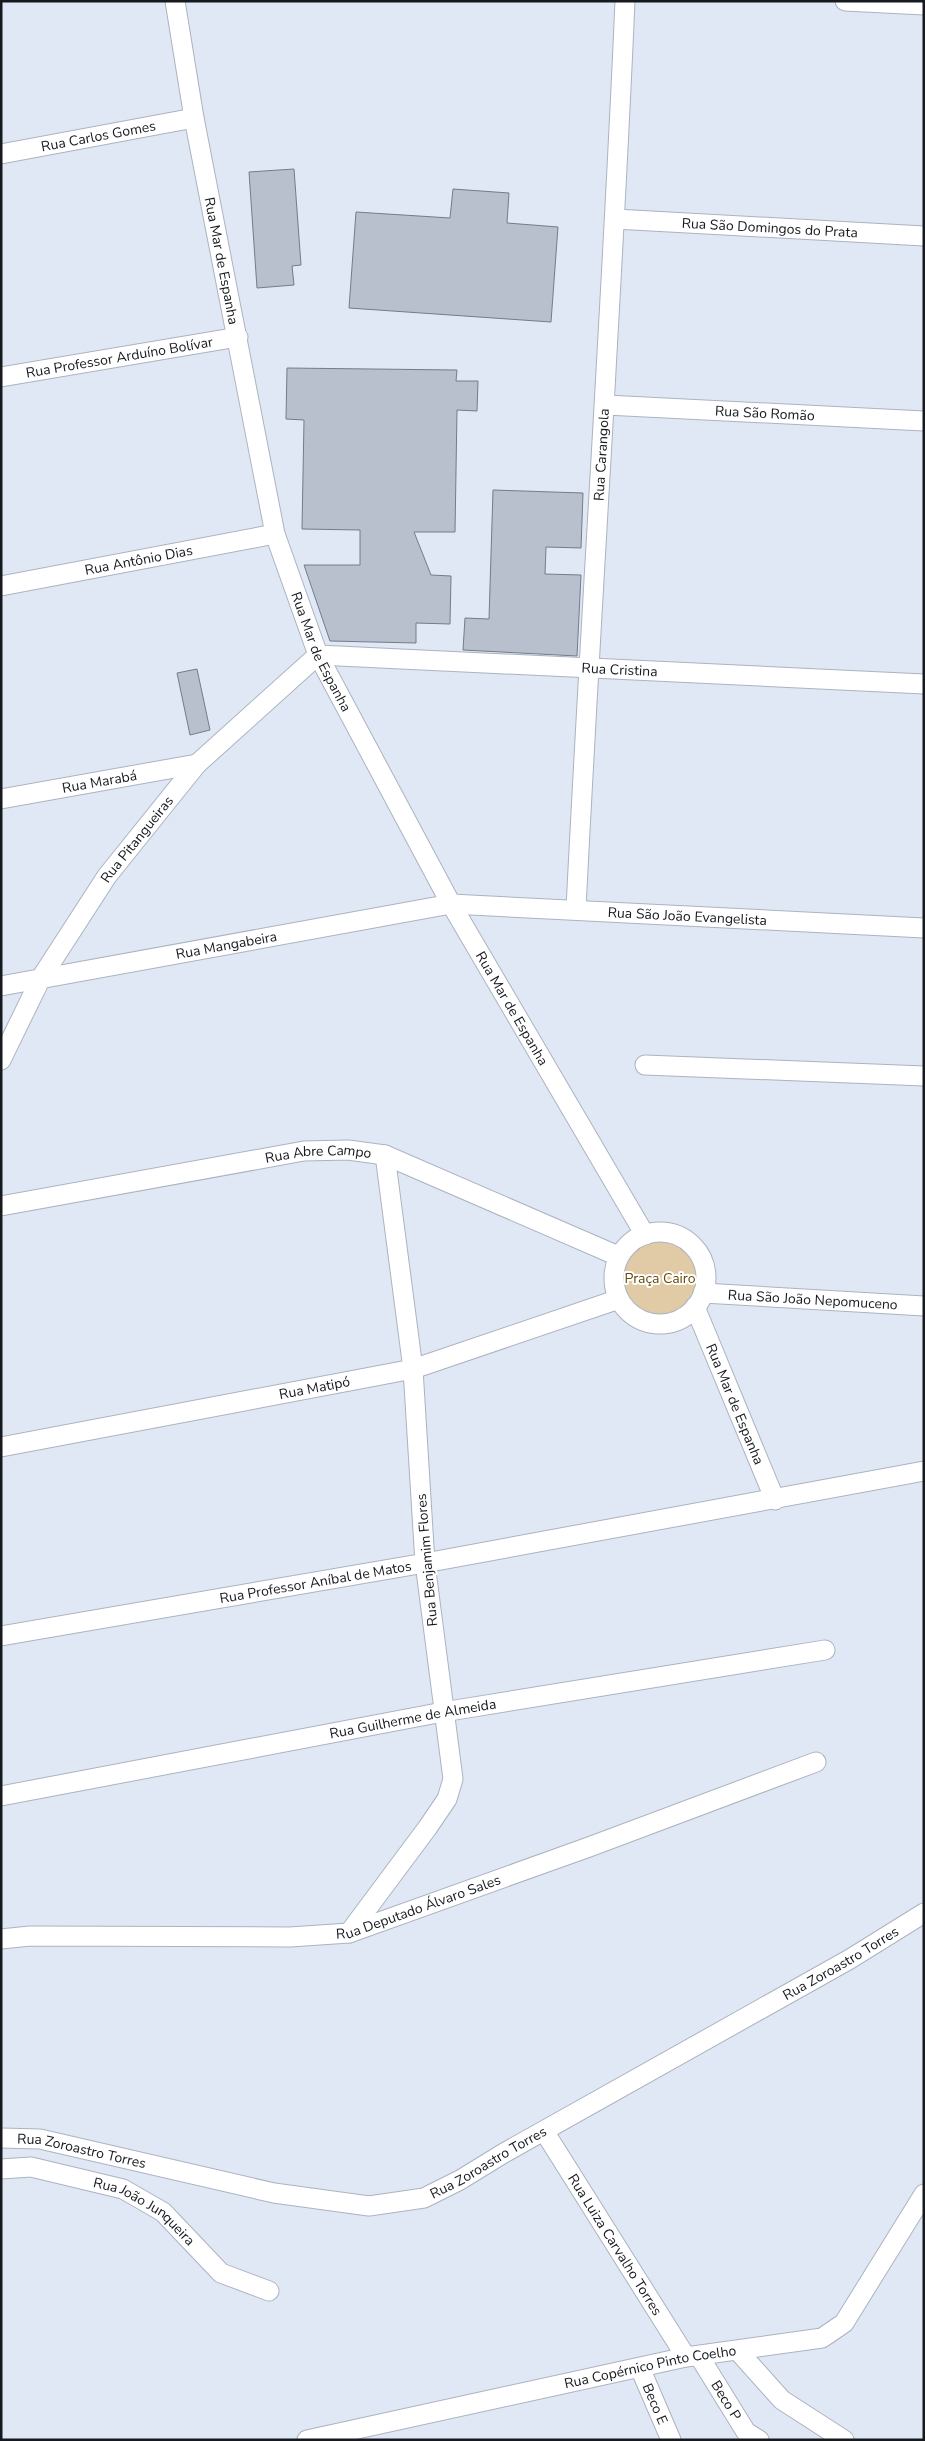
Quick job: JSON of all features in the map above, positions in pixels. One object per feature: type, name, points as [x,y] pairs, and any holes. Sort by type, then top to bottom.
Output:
[{"type":"street","name":"Rua Mar de Espanha","points":[[175,1],[194,118],[238,336],[275,534],[318,655],[451,904],[645,1235]]},
{"type":"street","name":"Rua Carangola","points":[[576,909],[588,667],[606,405],[625,1]]},
{"type":"street","points":[[845,1],[924,5]]},
{"type":"street","name":"Rua Carlos Gomes","points":[[1,154],[194,118]]},
{"type":"street","name":"Rua São Domingos do Prata","points":[[615,219],[924,236]]},
{"type":"street","name":"Rua Professor Arduíno Bolívar","points":[[1,377],[238,336]]},
{"type":"street","name":"Rua São Romão","points":[[606,405],[924,421]]},
{"type":"street","name":"Rua Antônio Dias","points":[[1,586],[275,534]]},
{"type":"street","name":"Rua Cristina","points":[[318,655],[924,684]]},
{"type":"street","name":"Rua Pitangueiras","points":[[1,1060],[41,978],[107,876],[197,764],[318,655]]},
{"type":"street","name":"Rua Marabá","points":[[1,799],[197,764]]},
{"type":"street","name":"Rua São João Evangelista","points":[[451,904],[924,928]]},
{"type":"street","name":"Rua Mangabeira","points":[[1,986],[451,904]]},
{"type":"street","points":[[645,1066],[924,1076]]},
{"type":"street","name":"Rua Abre Campo","points":[[1,1206],[304,1151],[348,1150],[385,1155],[618,1256]]},
{"type":"street","name":"Rua Benjamim Flores","points":[[349,1933],[447,1799],[453,1778],[425,1563],[412,1370],[385,1155]]},
{"type":"street","points":[[658,1232],[671,1233],[693,1246],[700,1256],[705,1268],[706,1281],[699,1300],[684,1317],[670,1322],[654,1323],[634,1315],[619,1298],[614,1280],[618,1256],[632,1241],[645,1235],[658,1232]]},
{"type":"street","name":"Rua Matipó","points":[[1,1447],[412,1370],[619,1298]]},
{"type":"street","name":"Rua Mar de Espanha","points":[[699,1300],[775,1500]]},
{"type":"street","name":"Rua São João Nepomuceno","points":[[699,1300],[924,1306]]},
{"type":"street","name":"Rua Professor Aníbal de Matos","points":[[1,1636],[425,1563],[775,1500],[924,1471]]},
{"type":"street","name":"Rua Guilherme de Almeida","points":[[1,1796],[443,1712],[825,1650]]},
{"type":"street","name":"Rua Deputado Álvaro Sales","points":[[1,1939],[30,1936],[290,1937],[349,1933],[816,1762]]},
{"type":"street","name":"Rua Zoroastro Torres","points":[[1,2138],[40,2139],[274,2193],[369,2206],[424,2198],[460,2180],[850,1959],[924,1913]]},
{"type":"street","name":"Rua Luiza Carvalho Torres","points":[[544,2131],[693,2356]]},
{"type":"street","name":"Rua João Junqueira","points":[[1,2169],[31,2167],[123,2189],[163,2212],[221,2273],[269,2292]]},
{"type":"street","name":"Rua Copérnico Pinto Coelho","points":[[307,2440],[693,2356],[822,2338],[844,2323],[924,2194]]},
{"type":"street","points":[[738,2351],[782,2400],[844,2440]]},
{"type":"street","name":"Beco P","points":[[693,2356],[750,2437]]},
{"type":"street","name":"Beco E","points":[[640,2368],[671,2440]]},
{"type":"green space","name":"Praça Cairo","points":[[660,1237],[676,1240],[689,1249],[698,1262],[701,1278],[698,1294],[689,1307],[676,1316],[660,1319],[644,1316],[631,1307],[622,1294],[619,1278],[622,1262],[631,1249],[644,1240]]},
{"type":"building","points":[[294,169],[301,265],[292,266],[294,285],[257,288],[249,172]]},
{"type":"building","points":[[453,189],[509,193],[507,223],[558,227],[551,322],[349,308],[356,212],[450,218]]},
{"type":"building","points":[[287,368],[457,370],[456,381],[478,381],[477,411],[457,410],[455,532],[414,532],[431,575],[451,576],[450,624],[416,623],[416,643],[330,641],[304,565],[360,565],[360,530],[302,529],[304,420],[286,419]]},
{"type":"building","points":[[493,490],[583,493],[581,548],[546,547],[545,574],[581,575],[577,656],[463,650],[465,618],[489,619]]},
{"type":"building","points":[[197,669],[210,730],[190,735],[177,673]]}]
